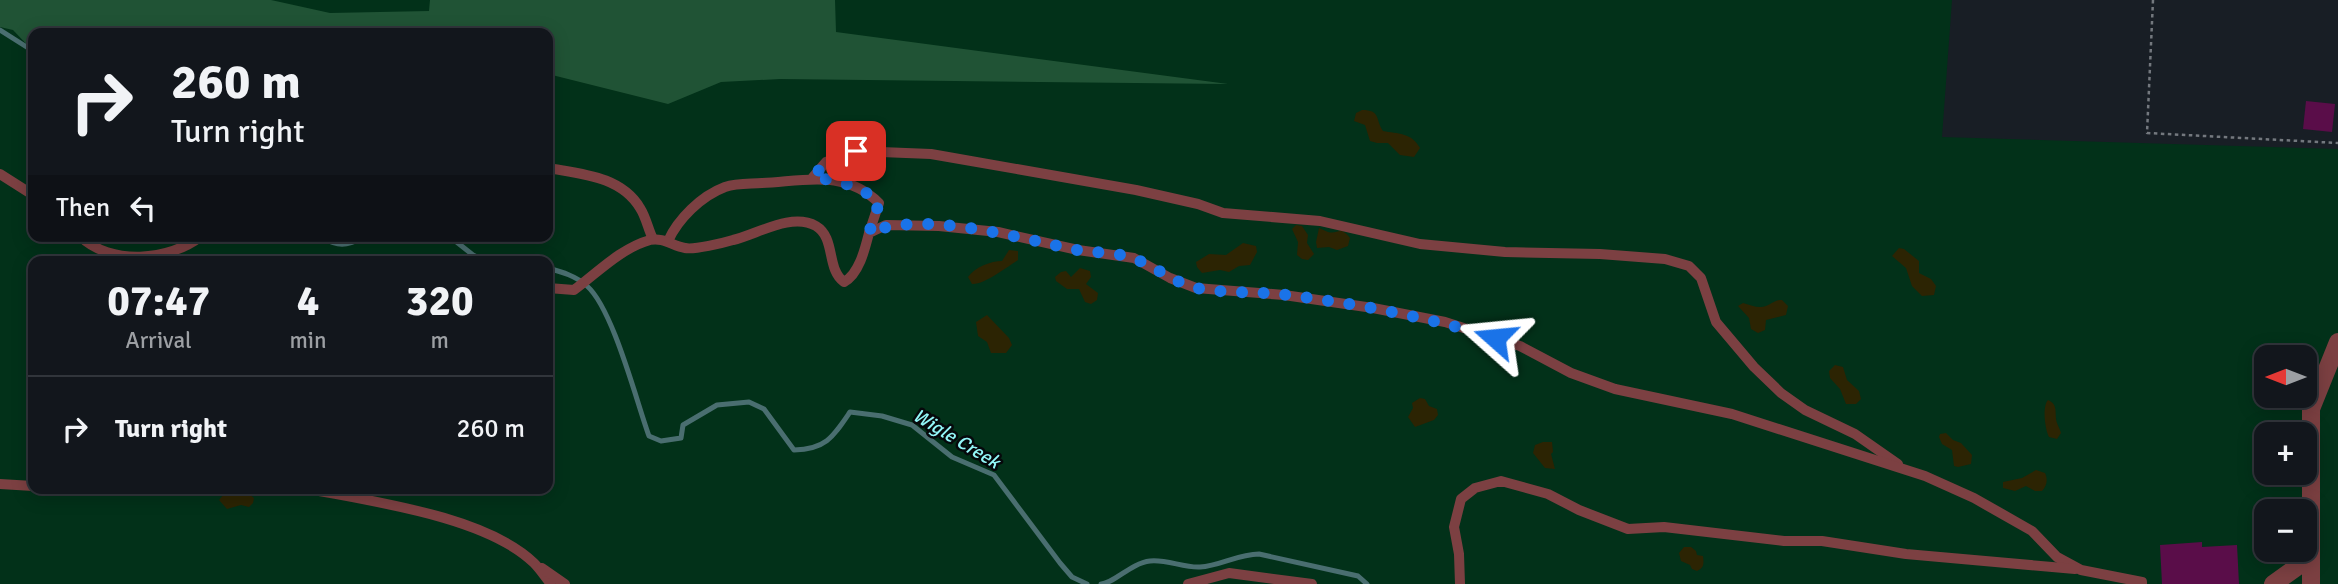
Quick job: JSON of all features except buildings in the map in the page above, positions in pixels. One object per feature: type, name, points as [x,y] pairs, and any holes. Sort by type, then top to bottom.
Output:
[{"type":"street","points":[[2311,499],[2311,409],[2338,342]]},
{"type":"street","points":[[2273,584],[2301,562]]},
{"type":"street","points":[[2311,562],[2311,584]]},
{"type":"lane","points":[[813,177],[826,162],[856,151],[932,154],[1136,190],[1198,204],[1223,213],[1320,221],[1420,244],[1504,252],[1600,254],[1665,259],[1689,267],[1701,278],[1716,322],[1754,368],[1781,393],[1805,410],[1855,434],[1905,470]]},
{"type":"lane","points":[[553,169],[586,175],[619,187],[632,196],[642,211],[653,239]]},
{"type":"lane","points":[[0,174],[28,192]]},
{"type":"lane","points":[[553,288],[574,290],[620,255],[653,239],[686,248],[733,240],[779,225],[799,223],[816,226],[826,238],[837,277],[844,282],[853,277],[865,250],[879,203],[868,192],[838,181],[813,177],[724,187],[700,202],[674,228],[668,241]]},
{"type":"lane","points":[[869,233],[886,225],[939,226],[998,232],[1078,250],[1134,258],[1170,278],[1196,288],[1284,295],[1373,308],[1445,323],[1520,346],[1571,373],[1615,389],[1732,414],[1925,476],[1974,498],[2032,531],[2057,557],[2081,570]]},
{"type":"lane","points":[[90,242],[110,254],[131,256]]},
{"type":"lane","points":[[146,256],[187,247],[193,242]]},
{"type":"lane","points":[[1460,584],[1459,554],[1454,527],[1461,499],[1475,488],[1501,481],[1549,494],[1579,510],[1628,529],[1664,527],[1784,541],[1822,541],[1906,554],[2081,570],[2142,584]]},
{"type":"lane","points":[[3,482],[28,485]]},
{"type":"lane","points":[[334,494],[444,518],[492,535],[565,584]]},
{"type":"lane","points":[[361,494],[383,504]]},
{"type":"lane","points":[[533,562],[551,584]]},
{"type":"lane","points":[[1188,584],[1229,573],[1312,584]]},
{"type":"path","points":[[2153,0],[2147,133],[2338,144]]},
{"type":"green space","points":[[0,0],[1952,0],[1942,137],[2338,149],[2338,584],[0,584]]},
{"type":"green space","points":[[0,0],[271,0],[330,13],[429,11],[430,0],[835,0],[836,32],[1228,84],[780,79],[721,82],[668,104],[553,75],[553,28],[28,28],[28,46],[13,30],[0,27]]},
{"type":"sand","points":[[1362,110],[1375,113],[1383,131],[1413,139],[1420,148],[1414,157],[1400,155],[1388,143],[1370,141],[1365,125],[1354,121],[1356,113]]},
{"type":"sand","points":[[1296,225],[1302,226],[1308,235],[1307,243],[1314,254],[1308,260],[1297,255],[1298,242],[1292,229]]},
{"type":"sand","points":[[1319,228],[1331,233],[1344,232],[1350,238],[1348,246],[1337,250],[1329,247],[1317,248]]},
{"type":"sand","points":[[1243,243],[1256,246],[1257,252],[1250,265],[1239,266],[1229,272],[1220,270],[1202,273],[1197,267],[1196,262],[1209,254],[1226,255]]},
{"type":"sand","points":[[1899,248],[1919,261],[1919,273],[1931,279],[1936,286],[1934,295],[1922,296],[1912,286],[1906,268],[1892,256]]},
{"type":"sand","points":[[1009,250],[1018,251],[1018,260],[989,279],[972,284],[968,277],[971,273],[984,265],[1002,261]]},
{"type":"sand","points":[[1080,268],[1090,271],[1091,277],[1086,284],[1098,293],[1097,300],[1091,304],[1085,302],[1079,289],[1067,289],[1056,281],[1055,277],[1061,272],[1066,271],[1071,277]]},
{"type":"sand","points":[[1782,300],[1788,306],[1786,315],[1766,320],[1765,330],[1758,333],[1751,329],[1749,318],[1738,306],[1743,303],[1763,307]]},
{"type":"sand","points":[[987,315],[1009,338],[1012,345],[1006,353],[991,353],[987,342],[978,336],[976,322]]},
{"type":"sand","points":[[1835,365],[1843,367],[1847,380],[1859,391],[1861,399],[1856,404],[1846,404],[1840,389],[1830,378],[1829,371]]},
{"type":"sand","points":[[1420,398],[1437,409],[1438,415],[1434,420],[1415,427],[1408,417],[1413,408],[1412,403]]},
{"type":"sand","points":[[2048,400],[2055,407],[2061,433],[2057,439],[2049,437],[2046,429],[2045,412]]},
{"type":"sand","points":[[1946,433],[1972,455],[1971,464],[1954,466],[1952,450],[1942,444],[1939,437],[1940,434]]},
{"type":"sand","points":[[1552,442],[1551,454],[1555,469],[1545,468],[1533,453],[1535,445]]},
{"type":"sand","points":[[2036,470],[2046,475],[2046,485],[2042,491],[2026,486],[2015,491],[2003,488],[2003,482],[2022,478]]},
{"type":"sand","points":[[224,494],[249,494],[254,498],[249,507],[241,505],[227,509],[219,500]]},
{"type":"sand","points":[[1684,547],[1691,547],[1697,555],[1703,556],[1703,565],[1699,570],[1692,569],[1681,561],[1679,553]]},
{"type":"waterway","name":"Wigle Creek","points":[[0,30],[28,48]]},
{"type":"waterway","name":"Wigle Creek","points":[[331,242],[353,242]]},
{"type":"waterway","name":"Wigle Creek","points":[[457,242],[475,256]]},
{"type":"waterway","name":"Wigle Creek","points":[[553,270],[578,280],[597,298],[615,334],[649,436],[661,441],[681,438],[683,425],[717,405],[749,402],[764,409],[794,450],[814,447],[828,440],[850,412],[882,416],[912,425],[952,457],[994,475],[1060,563],[1072,577],[1087,584]]},
{"type":"waterway","name":"Wigle Creek","points":[[1101,584],[1111,581],[1136,565],[1150,561],[1200,567],[1259,554],[1358,576],[1367,584]]},
{"type":"route","points":[[856,151],[826,162],[813,177],[838,181],[868,192],[879,203],[869,233],[886,225],[939,226],[998,232],[1078,250],[1134,258],[1170,278],[1196,288],[1284,295],[1373,308],[1445,323],[1495,338]]}]
